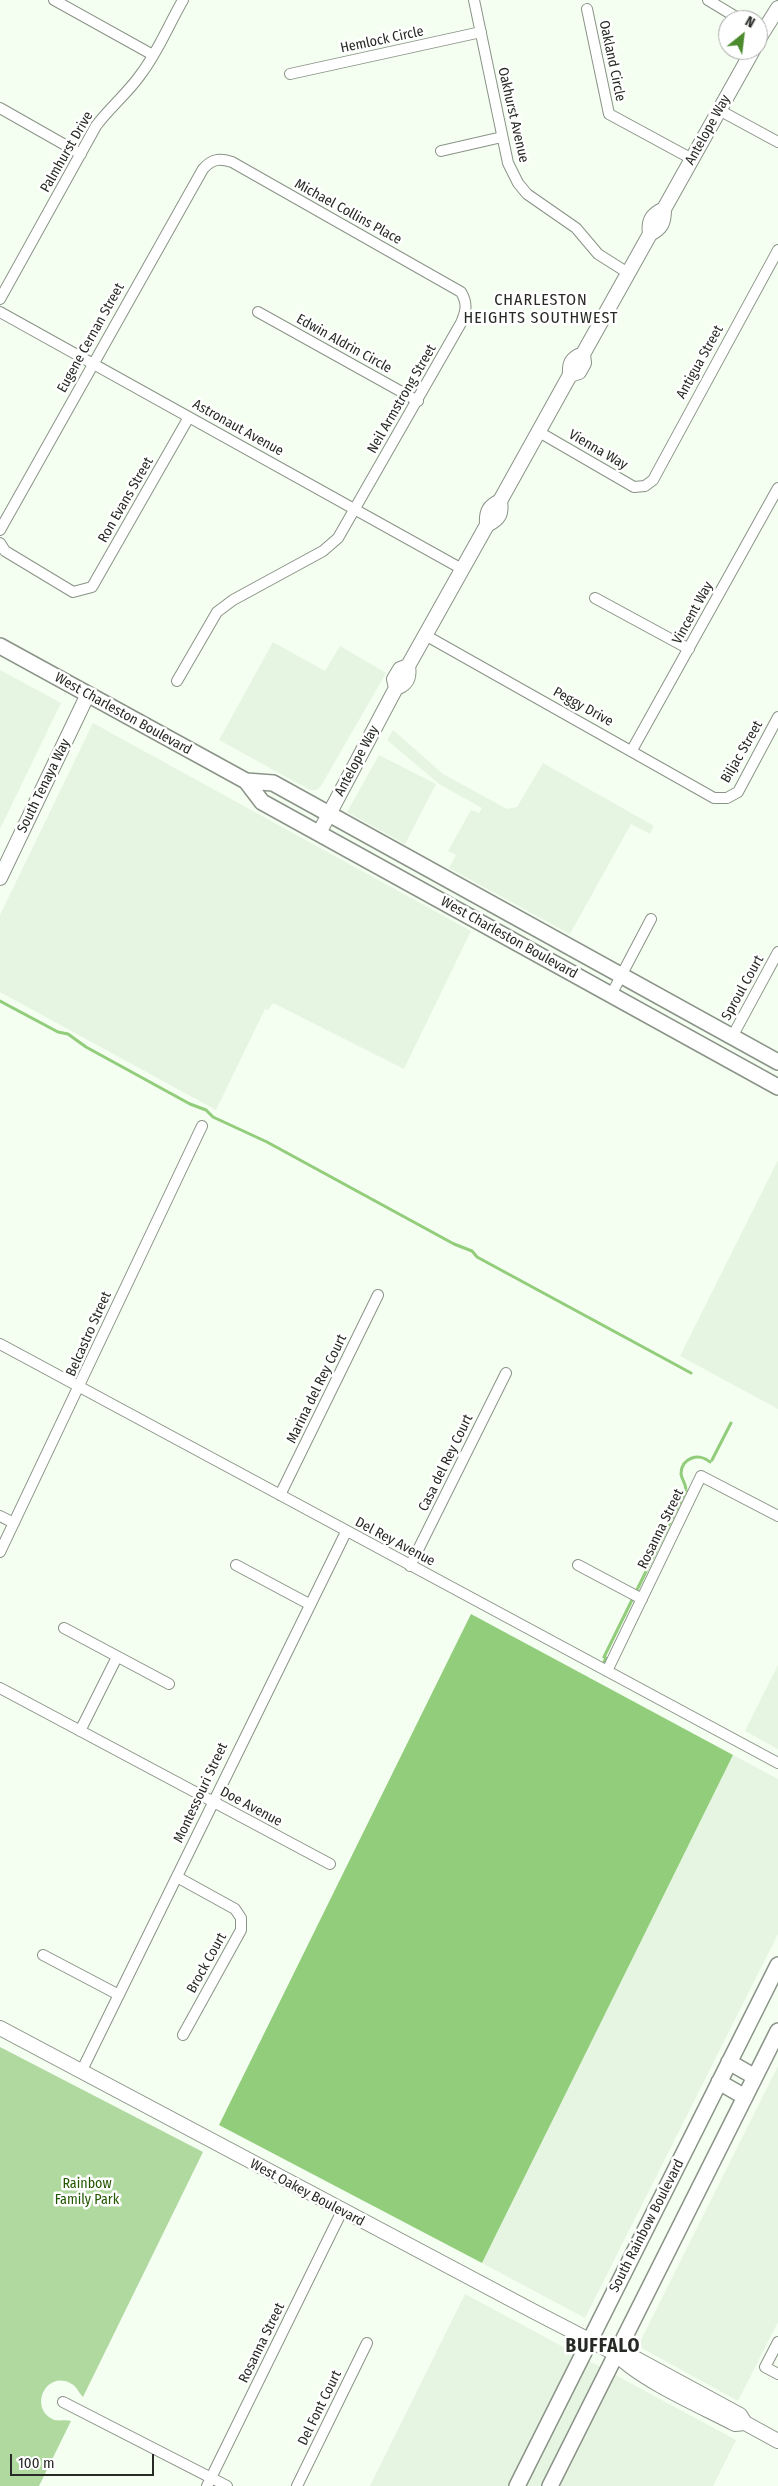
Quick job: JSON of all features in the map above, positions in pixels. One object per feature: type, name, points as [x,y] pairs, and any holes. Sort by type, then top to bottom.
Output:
[{"type":"main road","name":"West Charleston Boulevard","points":[[0,646],[246,782],[262,802],[778,1087]]},
{"type":"main road","name":"West Charleston Boulevard","points":[[246,782],[273,783],[778,1062]]},
{"type":"main road","name":"South Rainbow Boulevard","points":[[517,2486],[778,1965]]},
{"type":"main road","points":[[550,2486],[778,2031]]},
{"type":"main road","points":[[729,2062],[755,2077]]},
{"type":"main road","points":[[719,2082],[745,2097]]},
{"type":"street","points":[[54,0],[153,55]]},
{"type":"street","name":"Palmhurst Drive","points":[[0,299],[96,126],[112,105],[129,91],[153,55],[182,0]]},
{"type":"street","name":"Oakhurst Avenue","points":[[474,0],[508,163],[518,183],[527,194],[576,228],[598,254],[628,273]]},
{"type":"street","points":[[708,0],[724,10]]},
{"type":"street","points":[[768,19],[776,6]]},
{"type":"street","name":"Oakland Circle","points":[[587,9],[609,114],[692,159]]},
{"type":"street","name":"Hemlock Circle","points":[[290,74],[481,32]]},
{"type":"street","name":"Antelope Way","points":[[319,833],[396,688],[394,680],[400,669],[408,666],[487,525],[497,520],[502,512],[500,501],[570,375],[579,372],[584,364],[583,354],[650,234],[649,224],[654,214],[664,209],[747,60]]},
{"type":"street","points":[[0,108],[81,154]]},
{"type":"street","points":[[719,110],[778,142]]},
{"type":"street","points":[[441,150],[502,138]]},
{"type":"street","name":"Michael Collins Place","points":[[210,161],[221,159],[232,162],[461,292],[466,301]]},
{"type":"street","name":"Eugene Cernan Street","points":[[0,530],[202,169],[210,161]]},
{"type":"street","name":"Antigua Street","points":[[645,486],[653,480],[778,250]]},
{"type":"street","name":"Neil Armstrong Street","points":[[177,681],[217,612],[233,600],[323,551],[338,538],[354,507],[418,400],[461,323],[466,311],[466,301]]},
{"type":"street","name":"Astronaut Avenue","points":[[0,312],[354,507],[462,569]]},
{"type":"street","name":"Edwin Aldrin Circle","points":[[258,312],[418,400]]},
{"type":"street","name":"Ron Evans Street","points":[[0,543],[5,551],[73,592],[92,587],[189,417]]},
{"type":"street","name":"Vienna Way","points":[[538,432],[634,487],[645,486]]},
{"type":"street","name":"Vincent Way","points":[[632,750],[778,488]]},
{"type":"street","points":[[595,598],[689,649]]},
{"type":"street","name":"Peggy Drive","points":[[426,635],[714,798],[727,798]]},
{"type":"street","name":"South Tenaya Way","points":[[0,878],[88,694]]},
{"type":"street","name":"Biljac Street","points":[[727,798],[738,792],[778,717]]},
{"type":"street","points":[[612,995],[620,975],[651,919]]},
{"type":"street","name":"Sproul Court","points":[[732,1037],[778,952]]},
{"type":"street","name":"Belcastro Street","points":[[0,1552],[80,1387],[114,1310],[202,1126]]},
{"type":"street","name":"Marina del Rey Court","points":[[280,1495],[378,1295]]},
{"type":"street","name":"Del Rey Avenue","points":[[0,1344],[778,1763]]},
{"type":"street","name":"Casa del Rey Court","points":[[410,1566],[506,1373]]},
{"type":"street","name":"Rosanna Street","points":[[607,1671],[701,1476],[778,1516]]},
{"type":"street","points":[[0,1516],[14,1523]]},
{"type":"street","name":"Montessouri Street","points":[[81,2072],[177,1877],[212,1801],[346,1532]]},
{"type":"street","points":[[236,1565],[309,1604]]},
{"type":"street","points":[[578,1565],[642,1600]]},
{"type":"street","points":[[64,1628],[117,1658],[169,1684]]},
{"type":"street","points":[[80,1731],[117,1658]]},
{"type":"street","name":"Doe Avenue","points":[[0,1688],[330,1864]]},
{"type":"street","name":"Brock Court","points":[[177,1877],[235,1909],[241,1918],[241,1930],[183,2035]]},
{"type":"street","points":[[43,1955],[119,1995]]},
{"type":"street","name":"West Oakey Boulevard","points":[[0,2028],[342,2211],[616,2354],[637,2359],[740,2415],[745,2424],[778,2441]]},
{"type":"street","name":"Rosanna Street","points":[[209,2482],[342,2211]]},
{"type":"street","points":[[778,2342],[765,2367],[778,2374]]},
{"type":"street","name":"Del Font Court","points":[[297,2486],[367,2343]]},
{"type":"street","points":[[63,2402],[209,2482],[227,2486]]},
{"type":"shaded area","points":[[273,642],[325,671],[340,646],[386,673],[317,790],[310,790],[219,740]]},
{"type":"shaded area","points":[[0,670],[61,703],[0,829]]},
{"type":"shaded area","points":[[93,723],[471,931],[404,1069],[273,1003],[268,1010],[265,1009],[216,1110],[0,992],[0,915]]},
{"type":"shaded area","points":[[393,730],[443,774],[507,809],[517,807],[543,763],[654,826],[650,834],[631,824],[570,934],[449,868],[456,855],[448,851],[471,810],[479,813],[482,808],[439,784],[387,740]]},
{"type":"shaded area","points":[[379,755],[436,784],[405,844],[347,812]]},
{"type":"shaded area","points":[[778,1160],[778,1409],[680,1356]]},
{"type":"shaded area","points":[[471,1614],[733,1755],[482,2263],[219,2125]]},
{"type":"shaded area","points":[[778,1665],[778,1749],[745,1731]]},
{"type":"shaded area","points":[[733,1755],[778,1779],[778,1934],[585,2318],[482,2263]]},
{"type":"shaded area","points":[[778,2066],[778,2322],[738,2401],[638,2346]]},
{"type":"shaded area","points":[[465,2294],[736,2440],[713,2486],[370,2486]]},
{"type":"green space","name":"Rainbow Family Park","points":[[0,2047],[203,2152],[83,2397],[72,2384],[61,2381],[54,2382],[43,2392],[41,2399],[45,2414],[54,2420],[71,2421],[39,2486],[0,2486]]},
{"type":"waterway","points":[[0,1001],[58,1032],[68,1034],[86,1047],[190,1104],[206,1110],[213,1117],[267,1142],[454,1244],[472,1251],[477,1257],[691,1373]]},
{"type":"waterway","points":[[712,1460],[731,1423]]},
{"type":"waterway","points":[[604,1662],[606,1658],[604,1657],[686,1490],[681,1474],[684,1464],[691,1458],[696,1457],[701,1457],[710,1462]]},
{"type":"district","name":"CHARLESTON HEIGHTS SOUTHWEST","points":[[541,310]]},
{"type":"district","name":"BUFFALO","points":[[603,2347]]}]
